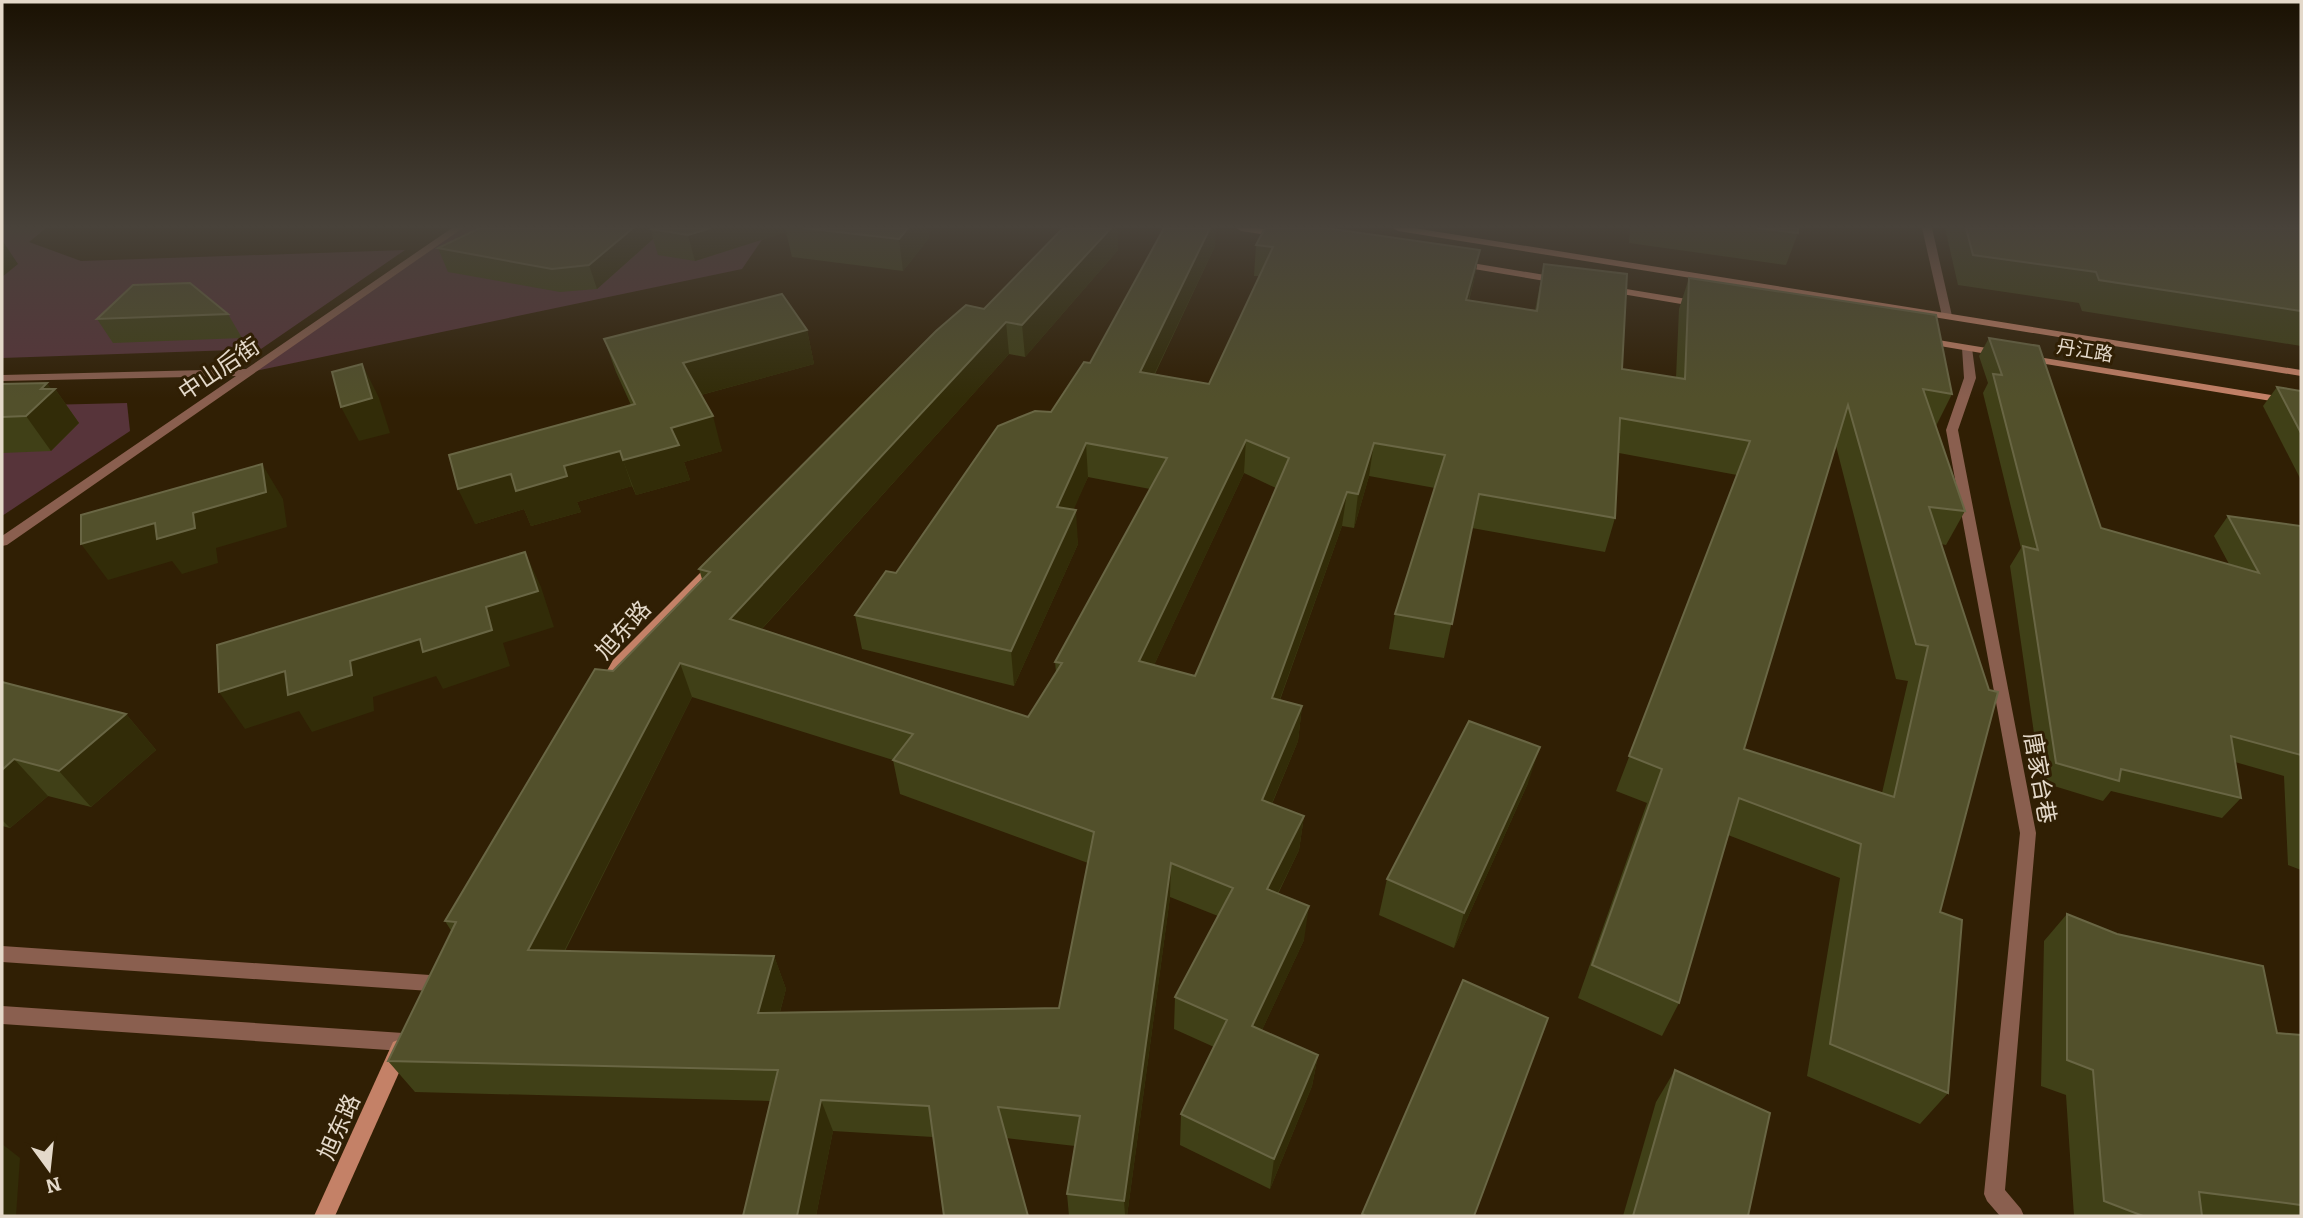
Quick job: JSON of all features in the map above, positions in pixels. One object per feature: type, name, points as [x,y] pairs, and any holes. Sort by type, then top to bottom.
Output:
[{"type":"main road","name":"丹江路","points":[[1753,285],[2301,373]]},
{"type":"main road","points":[[1594,286],[1718,307]]},
{"type":"main road","points":[[1911,339],[2007,355]]},
{"type":"main road","name":"丹江路","points":[[2020,357],[2301,403]]},
{"type":"main road","name":"旭东路","points":[[597,700],[618,664],[732,549]]},
{"type":"main road","name":"旭东路","points":[[324,1216],[405,1036]]},
{"type":"street","name":"中山后街","points":[[2,542],[376,285]]},
{"type":"street","points":[[1940,285],[1947,316]]},
{"type":"street","name":"唐家台巷","points":[[1967,348],[1970,378],[1952,430],[2028,833],[1994,1194],[2014,1216]]},
{"type":"street","points":[[2,378],[251,372]]},
{"type":"street","points":[[2,954],[430,983]]},
{"type":"street","points":[[2,1015],[405,1036]]},
{"type":"shaded area","points":[[2,285],[354,285],[261,349],[2,358]]},
{"type":"shaded area","points":[[376,285],[666,285],[251,372]]},
{"type":"shaded area","points":[[127,403],[130,431],[2,516],[2,406]]},
{"type":"building","points":[[133,285],[192,285],[228,314],[97,319]]},
{"type":"building","points":[[1008,285],[1059,285],[1022,325],[1006,322],[730,619],[1028,717],[1062,663],[1055,662],[1167,458],[1086,443],[1057,507],[1076,510],[1011,651],[855,615],[886,571],[896,573],[998,426],[1035,411],[1051,412],[1084,362],[1090,363],[1133,285],[1182,285],[1140,372],[1209,384],[1255,285],[1470,285],[1466,300],[1537,311],[1541,285],[1626,285],[1622,369],[1685,379],[1689,285],[1735,285],[1936,315],[1952,394],[1923,389],[1965,511],[1929,507],[1989,690],[1998,692],[1940,912],[1962,920],[1948,1093],[1830,1044],[1861,844],[1739,798],[1679,1003],[1592,965],[1662,769],[1629,756],[1750,441],[1620,418],[1615,518],[1479,494],[1452,624],[1395,614],[1445,455],[1374,443],[1358,494],[1347,492],[1272,698],[1302,706],[1262,800],[1304,816],[1267,889],[1309,906],[1252,1026],[1318,1055],[1274,1159],[1181,1114],[1227,1020],[1175,997],[1233,888],[1171,863],[1124,1201],[1067,1194],[1080,1116],[998,1107],[1028,1216],[944,1216],[929,1106],[821,1100],[797,1216],[743,1216],[778,1070],[388,1061],[456,922],[445,921],[595,669],[613,671],[710,572],[699,569],[936,331],[966,305],[984,309]],"holes":[[[1848,405],[1916,644],[1928,646],[1894,797],[1744,749]],[[1246,440],[1289,458],[1195,676],[1139,661]],[[680,663],[913,734],[893,760],[1094,832],[1059,1008],[758,1013],[774,956],[528,950]]]},
{"type":"building","points":[[2131,285],[2301,285],[2301,311]]},
{"type":"building","points":[[782,294],[807,330],[683,363],[713,416],[671,428],[679,445],[623,460],[620,451],[564,466],[567,476],[516,491],[511,474],[458,489],[449,455],[635,404],[604,339]]},
{"type":"building","points":[[1989,338],[2039,346],[2101,528],[2259,573],[2228,516],[2301,526],[2301,755],[2231,736],[2241,798],[2121,769],[2119,781],[2056,763],[2023,546],[2038,550],[1993,374],[2002,375]]},
{"type":"building","points":[[362,364],[372,398],[341,407],[332,372]]},
{"type":"building","points":[[47,383],[41,389],[55,389],[26,416],[2,417],[2,384]]},
{"type":"building","points":[[2277,387],[2301,391],[2301,433]]},
{"type":"building","points":[[262,464],[266,492],[193,513],[195,528],[157,539],[155,523],[81,544],[81,515]]},
{"type":"building","points":[[525,552],[538,591],[486,607],[492,630],[423,652],[420,639],[350,661],[352,675],[288,695],[285,671],[219,692],[217,645]]},
{"type":"building","points":[[2,682],[126,714],[59,771],[14,759],[2,770]]},
{"type":"building","points":[[1469,721],[1540,747],[1464,913],[1387,879]]},
{"type":"building","points":[[2067,914],[2117,934],[2263,966],[2277,1033],[2301,1035],[2301,1205],[2199,1192],[2202,1216],[2143,1216],[2104,1201],[2093,1070],[2067,1060]]},
{"type":"building","points":[[1463,980],[1548,1018],[1474,1216],[1366,1216],[1362,1214]]},
{"type":"building","points":[[1675,1070],[1770,1113],[1748,1216],[1633,1216]]}]
